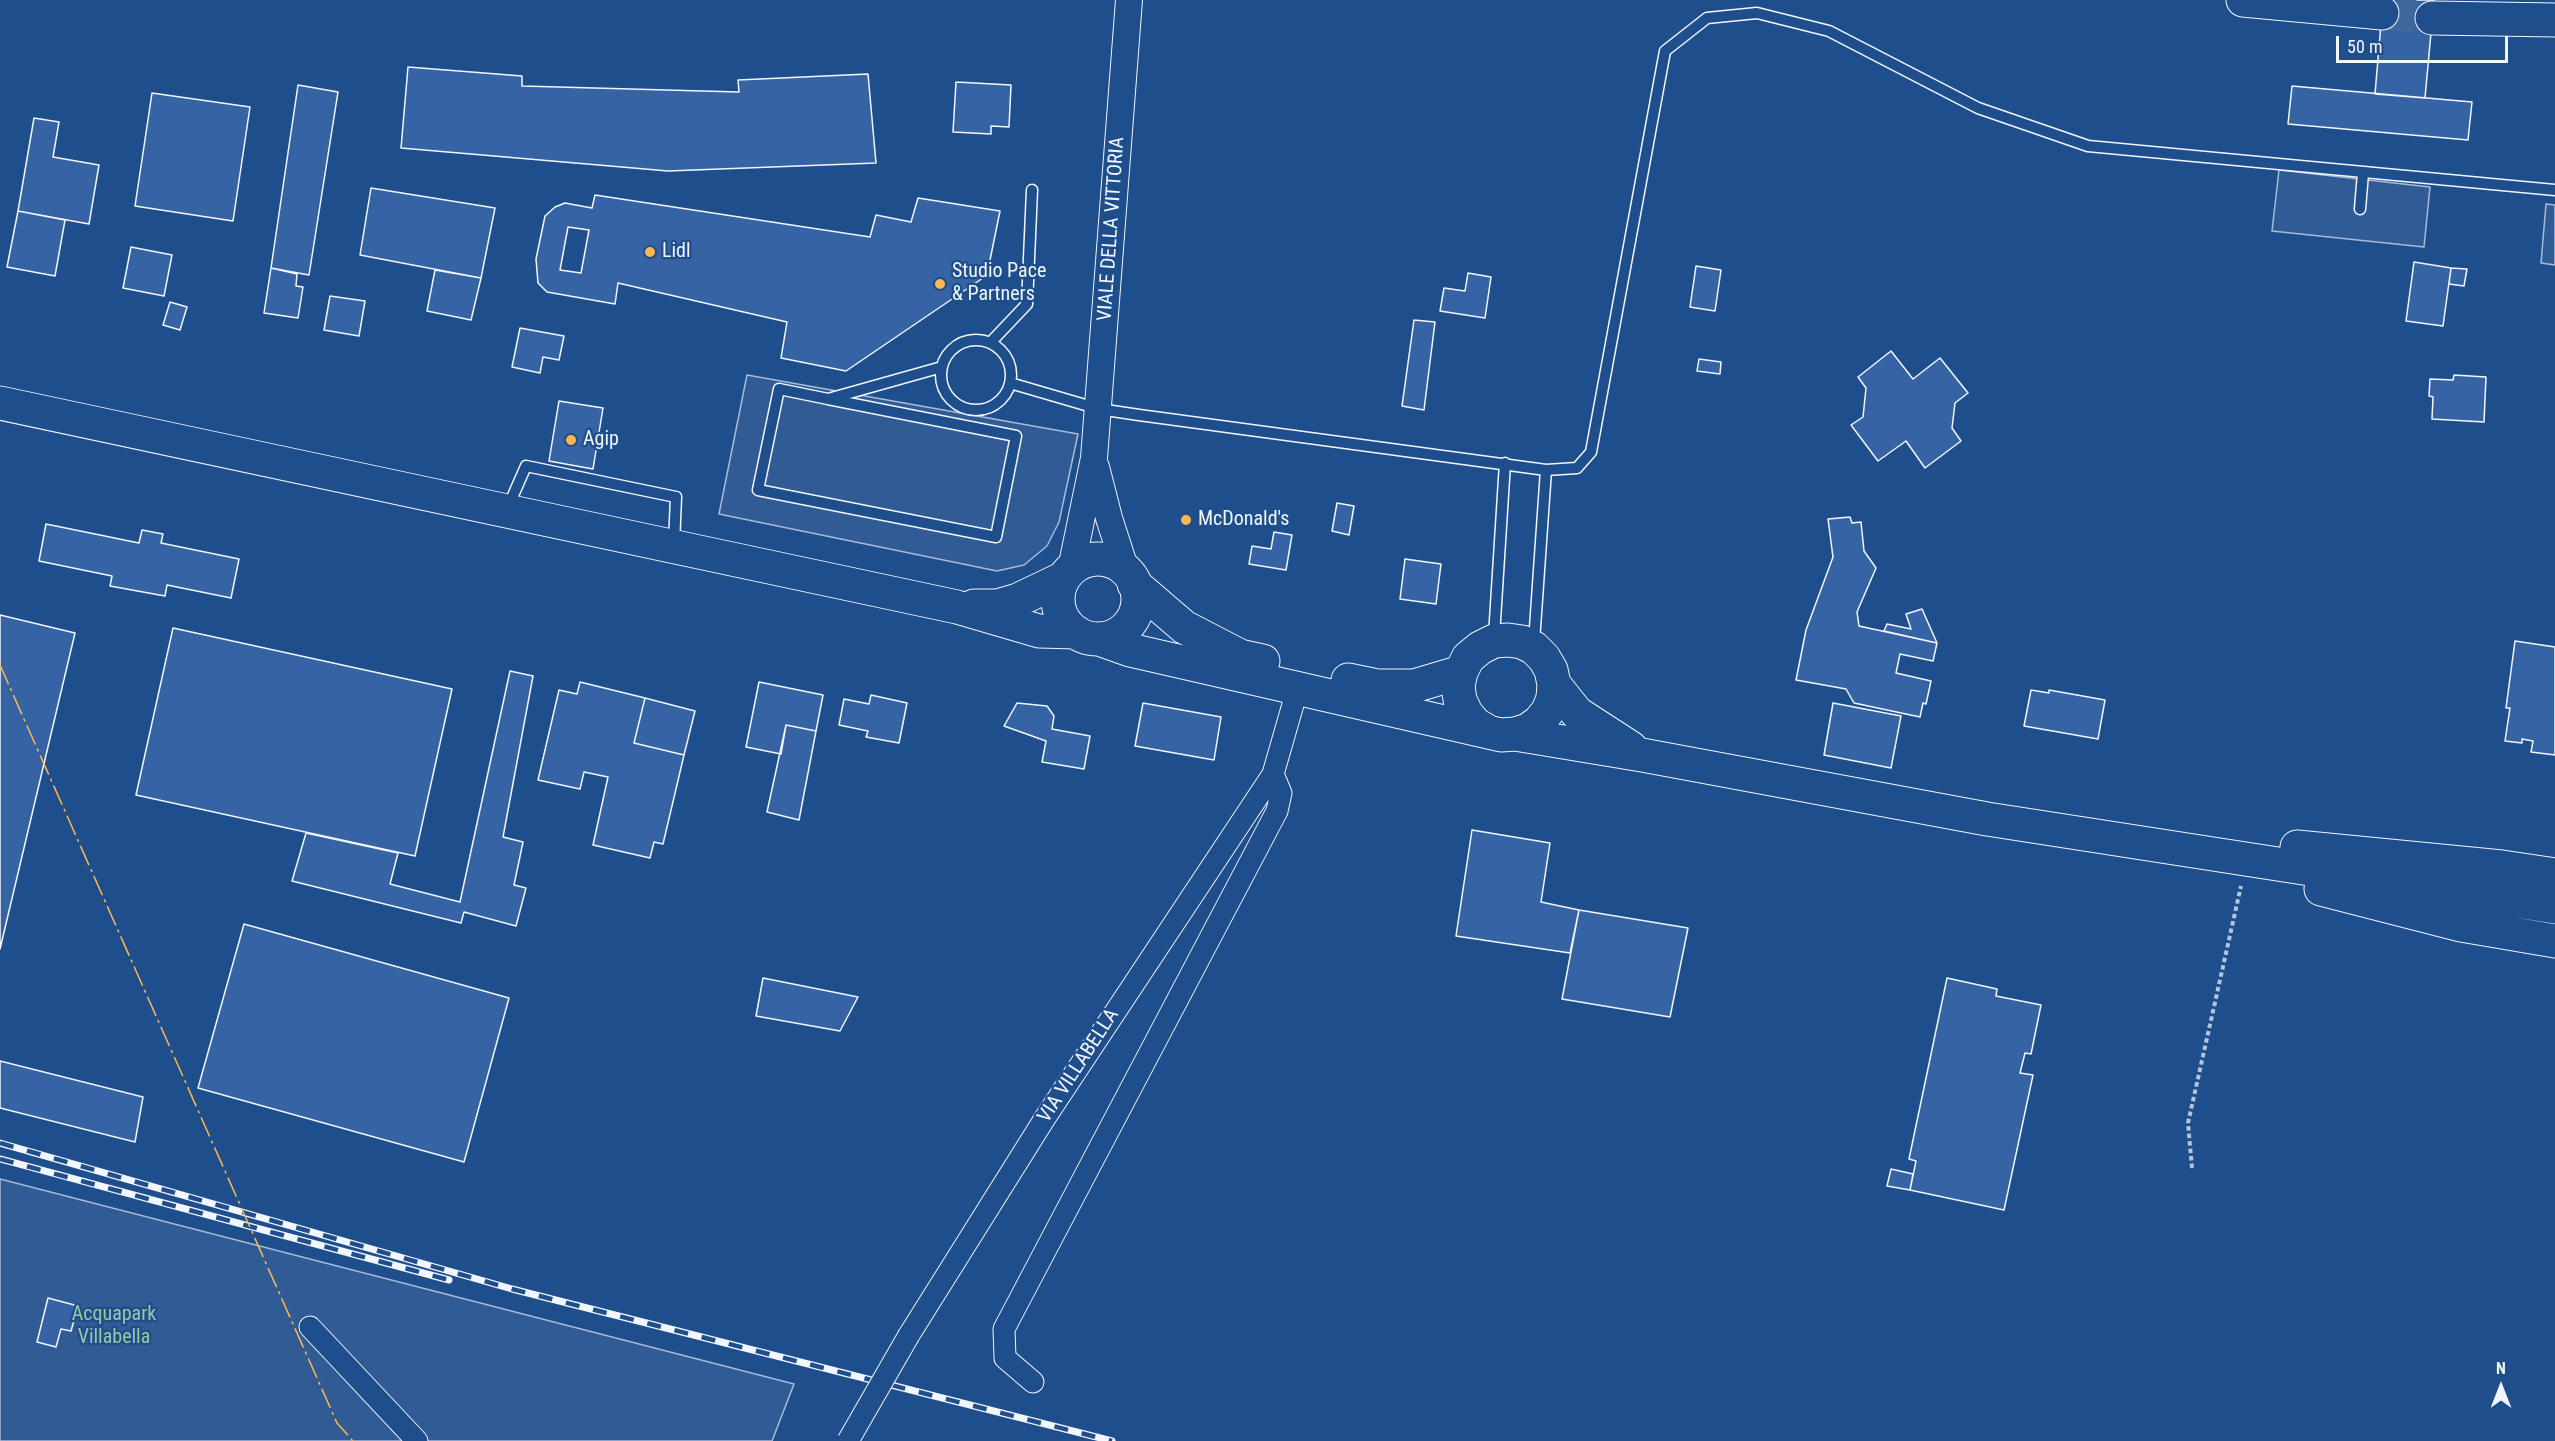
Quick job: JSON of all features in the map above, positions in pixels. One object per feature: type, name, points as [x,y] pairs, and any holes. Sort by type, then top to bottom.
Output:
[{"type":"main road","points":[[2243,0],[2382,14]]},
{"type":"main road","points":[[2432,18],[2555,20]]},
{"type":"main road","points":[[0,403],[957,607],[1039,631],[1110,637],[1128,625],[1137,605],[1130,577]]},
{"type":"main road","points":[[957,607],[997,606],[1018,600],[1067,574],[1081,563],[1099,560],[1116,564],[1184,627],[1240,656],[1377,686],[1414,686],[1461,672]]},
{"type":"main road","points":[[1067,574],[1059,589],[1058,601],[1060,613],[1066,624],[1087,636],[1130,650],[1501,733],[1642,755],[1987,819],[2555,907]]},
{"type":"main road","points":[[1494,641],[1522,642],[1534,648],[1551,670],[1554,684],[1553,698],[1548,711],[1528,730],[1501,733],[1475,724],[1466,713],[1460,700],[1458,686],[1461,672],[1468,658],[1480,648],[1494,641]]},
{"type":"main road","points":[[1554,684],[1577,713],[1642,755]]},
{"type":"main road","points":[[2184,850],[2269,845],[2391,855],[2555,875]]},
{"type":"main road","points":[[2184,850],[2461,925],[2555,941]]},
{"type":"street","name":"VIALE DELLA VITTORIA","points":[[1067,574],[1094,458],[1129,0]]},
{"type":"street","name":"VIALE DELLA VITTORIA","points":[[1094,458],[1108,518],[1130,577]]},
{"type":"street","name":"VIA VILLABELLA","points":[[848,1441],[909,1335],[1045,1118],[1273,774],[1298,687]]},
{"type":"street","points":[[1033,1382],[1005,1358],[1004,1329],[1277,811],[1281,793],[1273,774]]},
{"type":"street","points":[[310,1327],[417,1441]]},
{"type":"lane","points":[[1010,383],[1099,409],[1546,470],[1577,468],[1591,452],[1665,51],[1707,18],[1757,13],[1829,31],[1978,108],[2088,147],[2555,190]]},
{"type":"lane","points":[[2360,209],[2363,173]]},
{"type":"lane","points":[[990,343],[1027,304],[1032,190]]},
{"type":"lane","points":[[978,340],[990,343],[1007,359],[1011,371],[1010,383],[1001,399],[986,409],[973,410],[962,407],[945,391],[941,379],[942,367],[947,356],[955,347],[978,340]]},
{"type":"lane","points":[[828,399],[942,367]]},
{"type":"lane","points":[[779,389],[828,399],[1016,436],[996,537],[759,490],[779,389]]},
{"type":"lane","points":[[981,429],[986,409]]},
{"type":"lane","points":[[1494,641],[1506,463]]},
{"type":"lane","points":[[506,510],[526,466],[676,497],[674,545]]},
{"type":"lane","points":[[1534,648],[1546,470]]},
{"type":"path","points":[[2192,1168],[2188,1123],[2245,867]]},
{"type":"shaded area","points":[[2279,170],[2430,187],[2424,247],[2272,231]]},
{"type":"shaded area","points":[[2546,204],[2555,205],[2555,265],[2541,263]]},
{"type":"shaded area","points":[[747,375],[1078,434],[1059,522],[1047,546],[1024,565],[997,571],[719,514]]},
{"type":"shaded area","name":"Acquapark Villabella","points":[[0,1179],[794,1384],[772,1441],[0,1441]]},
{"type":"building","points":[[2383,0],[2434,0],[2425,98],[2375,94]]},
{"type":"building","points":[[408,67],[522,76],[522,86],[739,92],[738,80],[868,74],[876,163],[668,171],[401,148]]},
{"type":"building","points":[[956,82],[1011,85],[1009,127],[991,126],[991,134],[953,132]]},
{"type":"building","points":[[298,85],[338,92],[309,275],[271,268]]},
{"type":"building","points":[[2292,86],[2472,102],[2468,140],[2288,124]]},
{"type":"building","points":[[152,93],[250,107],[233,221],[135,206]]},
{"type":"building","points":[[34,118],[59,122],[53,157],[99,165],[89,224],[18,211]]},
{"type":"building","points":[[371,188],[495,208],[481,278],[360,255]]},
{"type":"building","points":[[595,195],[870,237],[876,215],[911,222],[918,198],[1000,211],[990,260],[983,278],[846,371],[781,358],[787,322],[618,283],[615,304],[547,292],[538,283],[536,259],[545,216],[555,207],[565,203],[592,208]],"holes":[[[568,227],[589,230],[581,273],[560,270]]]},
{"type":"building","points":[[18,211],[65,220],[55,276],[7,267]]},
{"type":"building","points":[[131,247],[172,255],[164,296],[123,288]]},
{"type":"building","points":[[2414,262],[2451,268],[2443,326],[2406,321]]},
{"type":"building","points":[[1696,266],[1721,270],[1715,311],[1690,307]]},
{"type":"building","points":[[271,268],[297,274],[296,286],[303,287],[298,318],[264,313]]},
{"type":"building","points":[[2451,268],[2467,269],[2464,286],[2449,284]]},
{"type":"building","points":[[435,270],[481,278],[471,320],[427,311]]},
{"type":"building","points":[[1468,273],[1491,277],[1485,318],[1440,311],[1444,288],[1465,291]]},
{"type":"building","points":[[330,296],[365,301],[359,336],[324,330]]},
{"type":"building","points":[[170,302],[187,307],[180,330],[163,325]]},
{"type":"building","points":[[1414,320],[1435,322],[1424,410],[1402,406]]},
{"type":"building","points":[[520,328],[564,336],[559,360],[543,357],[540,373],[512,367]]},
{"type":"building","points":[[1891,351],[1913,379],[1940,358],[1968,393],[1955,403],[1952,428],[1961,441],[1925,468],[1906,441],[1878,461],[1851,425],[1863,417],[1866,388],[1858,377]]},
{"type":"building","points":[[1699,359],[1721,362],[1720,374],[1697,371]]},
{"type":"building","points":[[2454,375],[2486,377],[2484,422],[2432,419],[2433,397],[2429,396],[2430,379],[2453,380]]},
{"type":"building","points":[[559,401],[603,408],[593,469],[549,461]]},
{"type":"building","points":[[1337,503],[1354,506],[1349,535],[1332,531]]},
{"type":"building","points":[[1850,517],[1852,523],[1861,522],[1864,551],[1876,568],[1857,612],[1859,626],[1937,643],[1933,661],[1900,654],[1896,673],[1931,681],[1926,704],[1923,703],[1920,717],[1854,703],[1846,689],[1796,680],[1806,630],[1833,557],[1828,519]]},
{"type":"building","points":[[46,524],[139,543],[142,530],[163,534],[161,543],[239,559],[231,598],[167,585],[165,596],[110,586],[112,576],[39,561]]},
{"type":"building","points":[[1274,532],[1292,535],[1286,570],[1249,564],[1252,546],[1271,549]]},
{"type":"building","points":[[1405,559],[1441,564],[1436,604],[1400,599]]},
{"type":"building","points":[[1922,609],[1937,643],[1884,631],[1887,624],[1911,629],[1906,614]]},
{"type":"building","points":[[0,615],[75,633],[0,949]]},
{"type":"building","points":[[173,628],[452,689],[415,856],[136,795]]},
{"type":"building","points":[[2515,641],[2555,647],[2555,755],[2531,752],[2533,741],[2522,739],[2522,743],[2505,741],[2510,708],[2506,708]]},
{"type":"building","points":[[510,671],[533,676],[503,837],[523,842],[514,885],[526,888],[516,926],[464,912],[461,923],[292,881],[306,833],[398,853],[390,884],[460,902]]},
{"type":"building","points":[[580,682],[645,698],[634,743],[684,755],[663,844],[654,842],[650,858],[593,845],[608,777],[584,772],[580,789],[538,780],[559,690],[577,694]]},
{"type":"building","points":[[759,682],[823,695],[816,731],[786,725],[781,754],[746,747]]},
{"type":"building","points":[[2031,690],[2049,693],[2049,690],[2105,700],[2098,739],[2024,726]]},
{"type":"building","points":[[871,695],[907,703],[899,743],[866,737],[868,731],[839,725],[844,699],[869,704]]},
{"type":"building","points":[[645,698],[695,711],[684,755],[634,743]]},
{"type":"building","points":[[1017,703],[1047,706],[1054,716],[1052,729],[1090,736],[1084,769],[1042,762],[1046,741],[1004,726]]},
{"type":"building","points":[[1143,703],[1221,717],[1214,760],[1135,746]]},
{"type":"building","points":[[1833,703],[1901,716],[1891,768],[1824,755]]},
{"type":"building","points":[[786,725],[816,731],[799,820],[767,812]]},
{"type":"building","points":[[1472,830],[1550,843],[1541,902],[1579,910],[1570,953],[1456,936]]},
{"type":"building","points":[[1579,910],[1688,928],[1670,1017],[1562,999]]},
{"type":"building","points":[[244,924],[509,998],[464,1162],[198,1088]]},
{"type":"building","points":[[763,978],[858,997],[840,1031],[756,1016]]},
{"type":"building","points":[[1947,978],[1997,989],[1996,996],[2041,1005],[2031,1054],[2025,1053],[2020,1073],[2033,1075],[2004,1210],[1910,1190],[1916,1161],[1909,1159]]},
{"type":"building","points":[[0,1061],[143,1097],[135,1142],[0,1108]]},
{"type":"building","points":[[1891,1169],[1913,1174],[1910,1190],[1887,1186]]},
{"type":"building","points":[[48,1298],[78,1306],[71,1331],[61,1329],[56,1347],[37,1342]]},
{"type":"tunnel","points":[[2382,13],[2432,18]]},
{"type":"railway","points":[[0,1143],[512,1289],[1112,1441]]},
{"type":"railway","points":[[0,1159],[449,1280]]},
{"type":"power","points":[[0,665],[337,1423],[353,1441]]},
{"type":"place","name":"Lidl","points":[[650,252]]},
{"type":"place","name":"Studio Pace & Partners","points":[[940,284]]},
{"type":"place","name":"Agip","points":[[571,440]]},
{"type":"place","name":"McDonald's","points":[[1186,520]]}]
